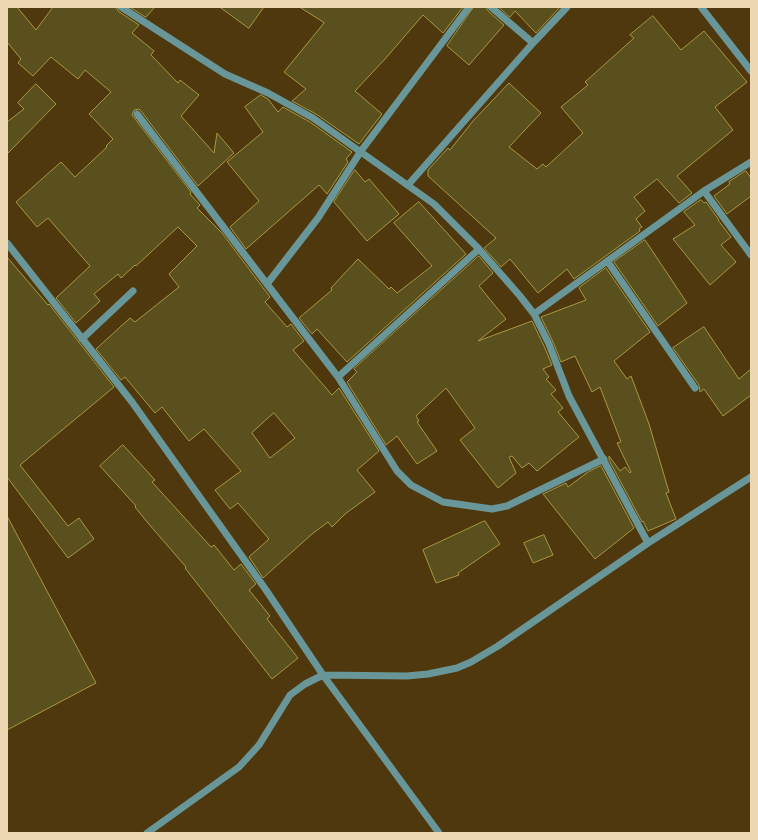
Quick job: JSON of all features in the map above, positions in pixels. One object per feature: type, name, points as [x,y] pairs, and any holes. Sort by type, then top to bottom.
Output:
[{"type":"street","points":[[121,7],[225,74],[268,93],[313,118],[434,204],[479,250],[534,314],[549,344],[569,396],[648,543]]},
{"type":"street","points":[[267,284],[318,218],[361,151],[469,7]]},
{"type":"street","points":[[491,7],[533,43]]},
{"type":"street","points":[[408,186],[533,43],[568,7]]},
{"type":"street","points":[[701,7],[751,71]]},
{"type":"street","points":[[137,114],[338,377],[397,471],[411,485],[443,502],[492,509],[506,506],[604,459]]},
{"type":"street","points":[[534,314],[608,262],[704,191],[751,162]]},
{"type":"street","points":[[704,191],[751,255]]},
{"type":"street","points":[[7,243],[146,422],[266,590],[323,675],[439,833]]},
{"type":"street","points":[[338,377],[479,250]]},
{"type":"street","points":[[608,262],[695,388]]},
{"type":"street","points":[[82,339],[133,291]]},
{"type":"street","points":[[147,833],[239,767],[259,745],[290,695],[306,684],[323,675],[407,676],[428,674],[456,668],[471,662],[498,646],[648,543],[751,477]]},
{"type":"building","points":[[7,7],[17,7],[36,30],[53,7],[116,7],[118,11],[139,25],[132,33],[154,51],[151,55],[178,83],[180,80],[199,95],[181,116],[214,153],[217,133],[234,153],[198,186],[141,111],[139,109],[134,110],[132,115],[191,192],[190,194],[200,205],[197,208],[222,233],[270,297],[265,302],[287,327],[291,324],[304,341],[293,350],[332,395],[339,388],[379,451],[357,470],[375,492],[345,514],[332,527],[328,522],[312,534],[263,578],[249,557],[269,539],[238,503],[230,509],[215,490],[241,471],[204,429],[189,441],[162,407],[155,413],[125,377],[121,380],[96,349],[130,318],[135,322],[179,287],[169,274],[197,246],[178,227],[121,278],[118,274],[94,294],[100,301],[76,323],[56,298],[90,266],[48,218],[37,227],[16,202],[61,162],[75,177],[107,147],[106,146],[113,139],[89,114],[111,92],[85,70],[78,79],[51,57],[33,76],[18,63],[21,59],[7,42]],"holes":[[[274,413],[295,438],[270,458],[252,433]]]},
{"type":"building","points":[[130,7],[155,7],[146,17]]},
{"type":"building","points":[[220,7],[264,7],[249,28]]},
{"type":"building","points":[[300,7],[463,7],[443,33],[423,15],[355,91],[382,114],[359,144],[316,114],[292,101],[306,89],[284,72],[324,23]]},
{"type":"building","points":[[474,7],[486,7],[488,11],[504,25],[469,65],[447,46]]},
{"type":"building","points":[[499,7],[560,7],[536,33],[515,11],[510,17]]},
{"type":"building","points":[[653,16],[681,50],[704,31],[747,82],[715,107],[733,130],[677,176],[692,193],[679,203],[657,179],[634,197],[645,211],[636,219],[642,227],[639,229],[640,231],[574,279],[567,269],[538,293],[510,259],[501,267],[484,248],[496,238],[428,176],[428,170],[448,148],[450,150],[473,121],[509,83],[541,113],[509,147],[537,169],[543,164],[546,167],[583,133],[561,107],[588,85],[585,82],[634,38],[630,35]]},
{"type":"building","points":[[36,84],[56,104],[7,154],[7,122],[24,109],[18,103]]},
{"type":"building","points":[[261,95],[268,99],[278,112],[283,107],[310,122],[352,152],[346,159],[348,162],[327,194],[319,185],[246,249],[230,227],[259,201],[227,162],[263,132],[245,107]]},
{"type":"building","points":[[355,170],[365,182],[369,179],[399,214],[367,241],[334,202]]},
{"type":"building","points":[[746,171],[751,178],[751,196],[727,214],[714,196],[730,184],[729,182]]},
{"type":"building","points":[[701,200],[704,203],[706,202],[731,237],[721,245],[736,262],[710,285],[673,239],[695,225],[684,212]]},
{"type":"building","points":[[419,202],[466,254],[347,362],[317,329],[312,334],[299,318],[332,290],[331,288],[358,259],[389,289],[391,287],[397,293],[432,266],[394,223]]},
{"type":"building","points":[[645,240],[687,303],[658,326],[614,262]]},
{"type":"building","points":[[479,256],[493,273],[479,286],[506,319],[478,341],[532,321],[552,365],[543,369],[549,377],[546,379],[556,390],[551,394],[563,408],[558,412],[579,437],[537,471],[529,463],[522,468],[512,456],[509,457],[516,473],[498,488],[460,440],[475,428],[446,388],[416,416],[419,421],[417,422],[437,451],[417,464],[397,436],[386,445],[347,382],[357,372],[354,369]]},
{"type":"building","points":[[7,257],[48,305],[49,304],[114,387],[20,465],[68,526],[79,518],[94,539],[68,558],[7,477]]},
{"type":"building","points":[[606,268],[650,332],[614,361],[627,379],[631,376],[649,424],[669,492],[666,493],[676,519],[648,531],[609,460],[609,456],[620,471],[625,467],[630,473],[631,472],[617,443],[621,442],[600,387],[592,392],[575,356],[561,362],[541,317],[586,300],[579,288]]},
{"type":"building","points":[[704,327],[739,379],[751,369],[751,395],[723,416],[704,389],[700,392],[699,385],[673,348]]},
{"type":"building","points":[[123,445],[155,480],[152,482],[211,547],[214,545],[234,570],[241,564],[256,584],[249,590],[270,616],[267,619],[298,658],[272,679],[185,568],[186,567],[148,523],[135,507],[136,506],[100,466]]},
{"type":"building","points":[[601,466],[634,528],[595,559],[543,494],[566,483],[568,487],[588,472]]},
{"type":"building","points":[[7,516],[96,683],[7,730]]},
{"type":"building","points":[[485,521],[500,544],[458,573],[459,575],[436,583],[423,550]]},
{"type":"building","points":[[544,535],[553,555],[533,563],[524,543]]}]
